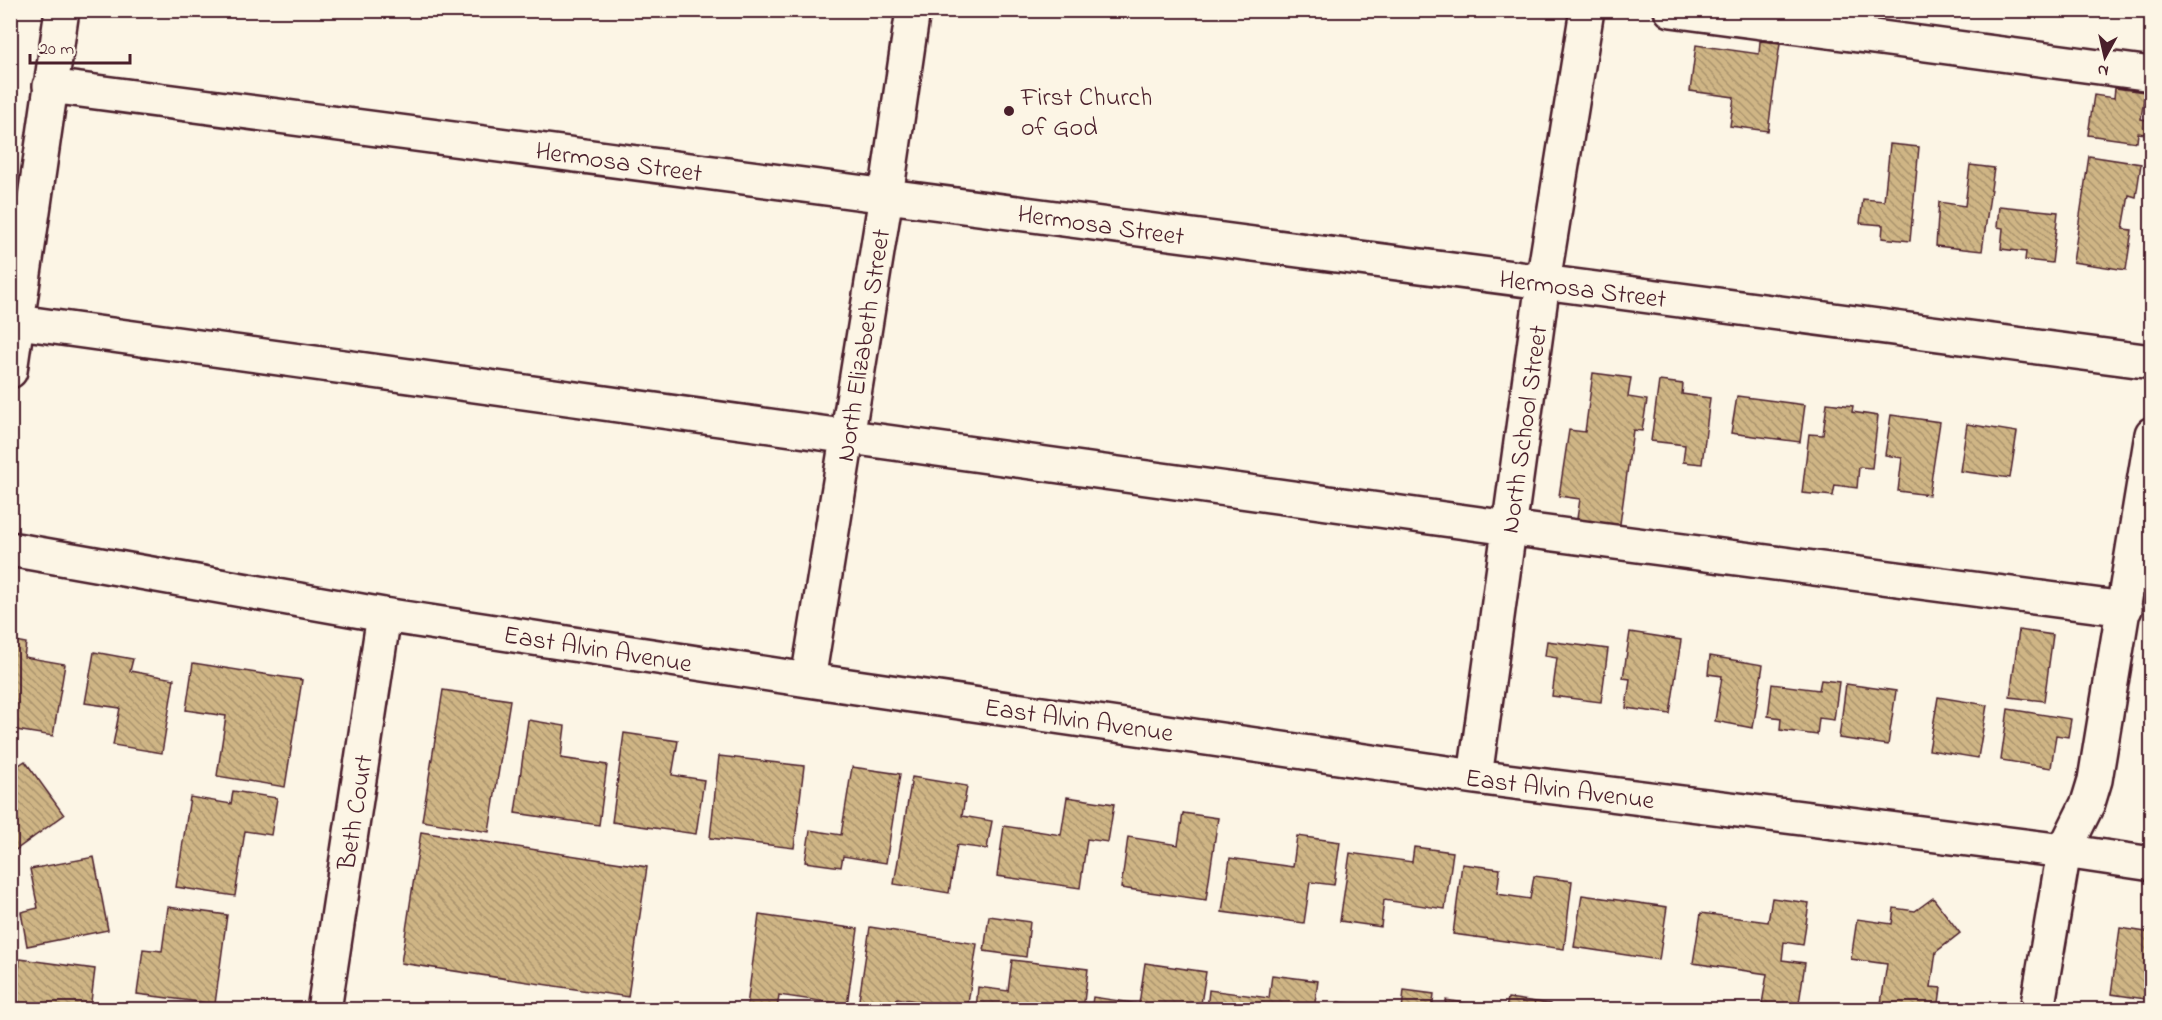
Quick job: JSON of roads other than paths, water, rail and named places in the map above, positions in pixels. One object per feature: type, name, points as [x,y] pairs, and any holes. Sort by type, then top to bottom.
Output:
[{"type":"street","points":[[10,370],[62,10]]},
{"type":"street","name":"North Elizabeth Street","points":[[808,680],[886,196],[913,10]]},
{"type":"street","name":"North School Street","points":[[1475,777],[1544,282],[1587,10]]},
{"type":"street","points":[[1671,10],[2151,74]]},
{"type":"street","name":"Hermosa Street","points":[[51,86],[2151,362]]},
{"type":"street","points":[[18,322],[1509,528],[2125,609]]},
{"type":"street","points":[[2037,1010],[2064,851],[2088,803],[2096,780],[2151,434]]},
{"type":"street","name":"East Alvin Avenue","points":[[10,549],[384,615],[808,680],[1475,777],[2151,864]]},
{"type":"street","name":"Beth Court","points":[[324,1010],[384,615]]},
{"type":"place","name":"First Church of God","points":[[1009,111]]}]
